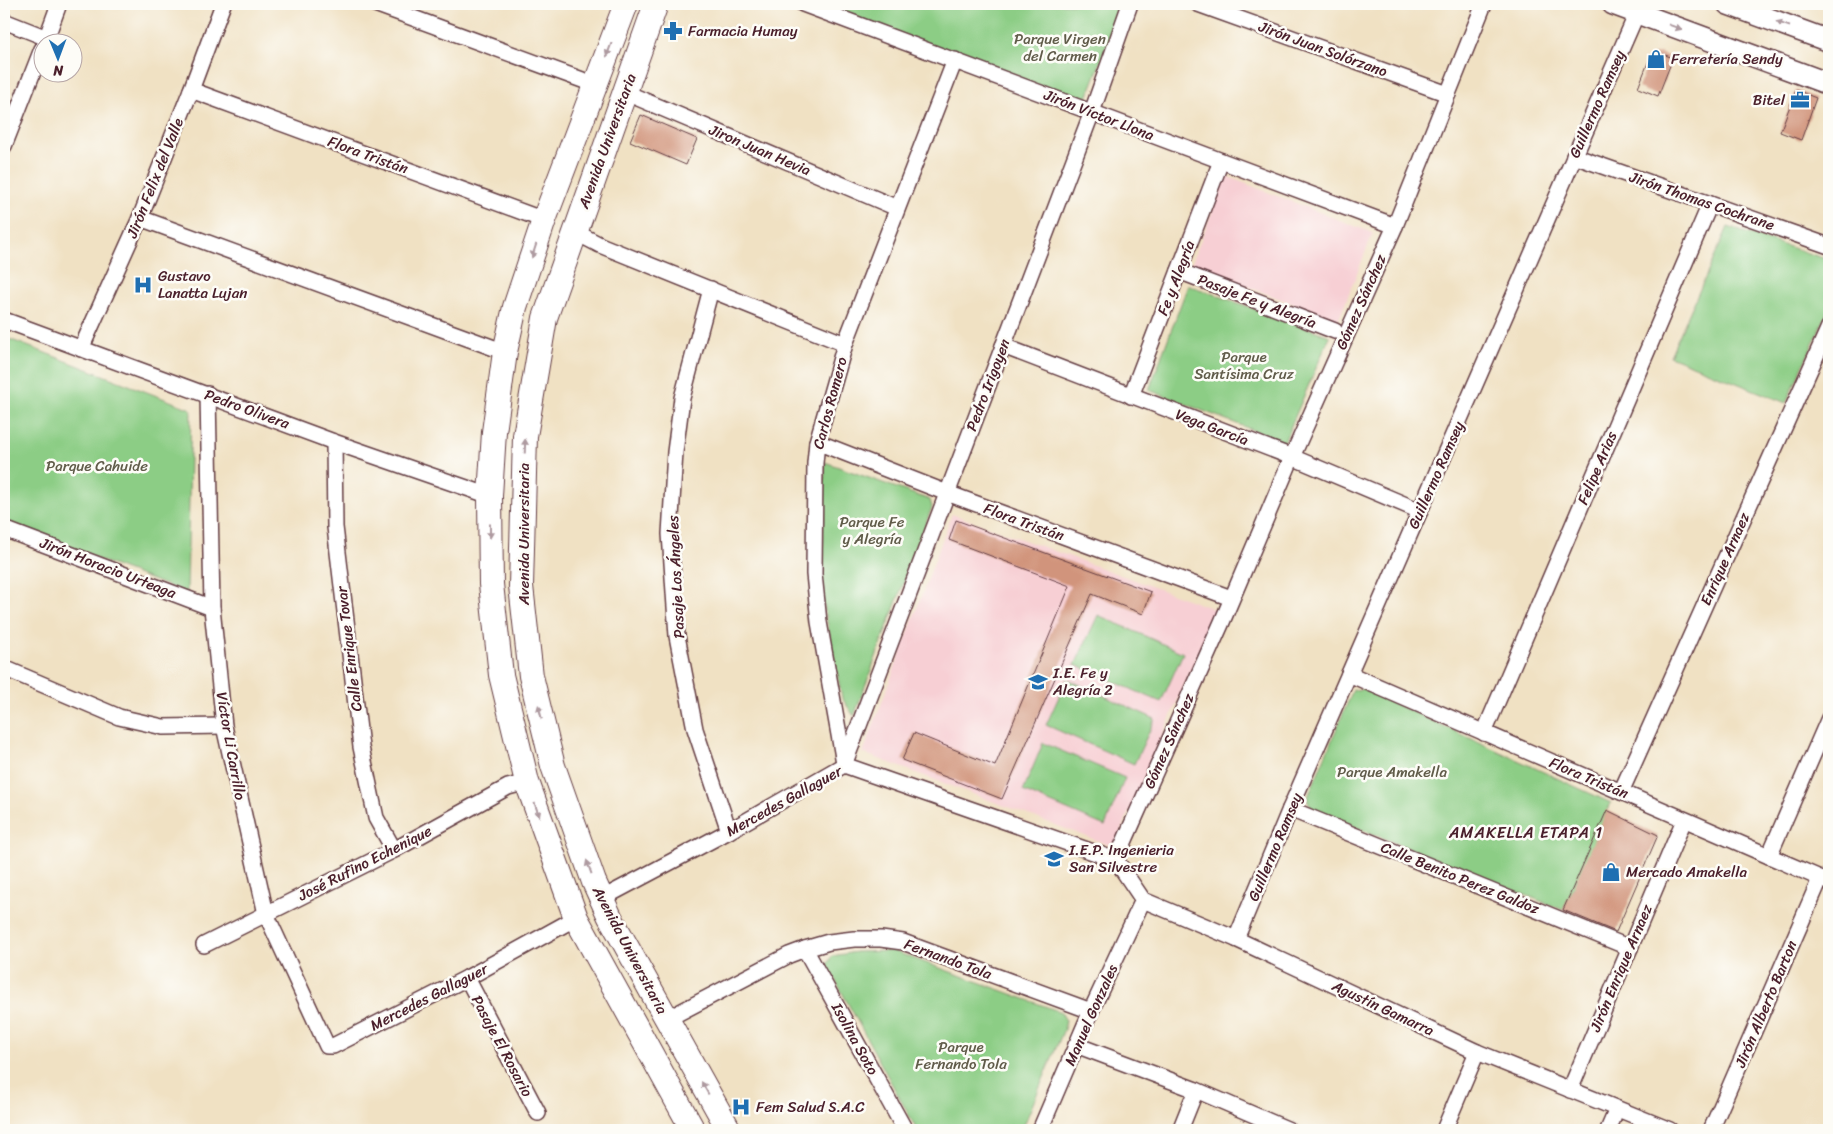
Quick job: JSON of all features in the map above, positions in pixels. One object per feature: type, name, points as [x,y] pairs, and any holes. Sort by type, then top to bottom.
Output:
[{"type":"main road","name":"Avenida Universitaria","points":[[626,4],[544,220],[515,307],[505,352],[494,432],[490,496],[491,584],[501,675],[527,782],[576,918],[693,1130]]},
{"type":"main road","name":"Avenida Universitaria","points":[[656,4],[545,318],[525,436],[521,586],[531,676],[553,766],[601,900],[729,1130]]},
{"type":"main road","points":[[1613,4],[1829,84]]},
{"type":"main road","points":[[1728,4],[1829,41]]},
{"type":"street","points":[[49,32],[59,4]]},
{"type":"street","name":"Jirón Felix del Valle","points":[[81,349],[140,218],[191,90],[222,4]]},
{"type":"street","points":[[374,4],[596,85]]},
{"type":"street","name":"Pedro Irigoyen","points":[[844,765],[1092,112],[1130,4]]},
{"type":"street","name":"Jirón Juan Solórzano","points":[[1198,4],[1448,94]]},
{"type":"street","name":"Gómez Sánchez","points":[[1116,860],[1395,226],[1484,4]]},
{"type":"street","name":"Jirón Víctor Llona","points":[[812,5],[1395,226]]},
{"type":"street","name":"Guillermo Ramsey","points":[[1236,939],[1290,809],[1637,13]]},
{"type":"street","points":[[4,22],[32,36]]},
{"type":"street","name":"Carlos Romero","points":[[844,765],[819,622],[814,574],[815,463],[817,442],[846,344],[955,60]]},
{"type":"street","points":[[4,146],[32,76]]},
{"type":"street","name":"Flora Tristán","points":[[191,90],[544,220]]},
{"type":"street","name":"Jiron Juan Hevia","points":[[624,92],[897,208]]},
{"type":"street","name":"Jirón Thomas Cochrane","points":[[1574,156],[1829,246]]},
{"type":"street","name":"Fe y Alegría","points":[[1131,396],[1221,161]]},
{"type":"street","name":"Felipe Arias","points":[[1484,733],[1710,204]]},
{"type":"street","points":[[140,218],[505,352]]},
{"type":"street","points":[[575,232],[846,344]]},
{"type":"street","name":"Pasaje Fe y Alegría","points":[[1179,272],[1335,331]]},
{"type":"street","name":"Pasaje Los Ángeles","points":[[711,289],[682,398],[675,452],[670,534],[677,636],[695,729],[729,832]]},
{"type":"street","name":"Pedro Olivera","points":[[4,320],[334,442],[490,496]]},
{"type":"street","name":"Enrique Arnaez","points":[[1621,792],[1829,327]]},
{"type":"street","name":"Vega García","points":[[1003,346],[1292,457],[1420,511]]},
{"type":"street","name":"Víctor Li Carrillo","points":[[208,394],[212,608],[224,726],[266,914],[327,1046],[333,1046]]},
{"type":"street","name":"Calle Enrique Tovar","points":[[334,442],[335,527],[361,747],[376,818],[394,850]]},
{"type":"street","name":"Flora Tristán","points":[[817,442],[947,493],[1231,598]]},
{"type":"street","name":"Jirón Horacio Urteaga","points":[[4,529],[212,608]]},
{"type":"street","points":[[4,668],[119,717],[163,727],[224,726]]},
{"type":"street","name":"Flora Tristán","points":[[1349,674],[1825,880]]},
{"type":"street","points":[[1769,856],[1829,718]]},
{"type":"street","name":"Mercedes Gallaguer","points":[[601,900],[729,832],[844,765],[1116,860]]},
{"type":"street","name":"José Rufino Echenique","points":[[204,945],[394,850],[508,787],[527,782]]},
{"type":"street","name":"Calle Benito Perez Galdoz","points":[[1290,809],[1630,948]]},
{"type":"street","name":"Jirón Enrique Arnaez","points":[[1570,1090],[1684,820]]},
{"type":"street","points":[[1116,860],[1143,900]]},
{"type":"street","name":"Jirón Alberto Barton","points":[[1712,1130],[1825,880]]},
{"type":"street","name":"Agustín Gamarra","points":[[1143,900],[1236,939],[1477,1052],[1670,1130]]},
{"type":"street","name":"Manuel Gonzales","points":[[1040,1130],[1091,1011],[1143,900]]},
{"type":"street","name":"Mercedes Gallaguer","points":[[333,1046],[466,978],[576,918]]},
{"type":"street","name":"Fernando Tola","points":[[667,1019],[789,955],[829,942],[854,939],[881,939],[903,942],[1091,1011]]},
{"type":"street","name":"Isolina Soto","points":[[805,949],[905,1130]]},
{"type":"street","name":"Pasaje El Rosario","points":[[466,978],[538,1113]]},
{"type":"street","points":[[1076,1045],[1196,1090],[1289,1130]]},
{"type":"street","points":[[1444,1130],[1477,1052]]},
{"type":"street","points":[[1180,1130],[1196,1090]]},
{"type":"street","points":[[1608,1130],[1617,1109]]},
{"type":"shaded area","points":[[1226,176],[1373,233],[1338,321],[1191,265]]},
{"type":"shaded area","name":"I.E. Fe y Alegría 2","points":[[952,514],[1217,610],[1114,847],[863,753]]},
{"type":"green space","name":"Parque Virgen del Carmen","points":[[833,4],[1123,4],[1085,103],[830,11]]},
{"type":"green space","points":[[1728,227],[1829,260],[1829,309],[1786,403],[1670,356]]},
{"type":"green space","name":"Parque Santísima Cruz","points":[[1188,285],[1330,336],[1284,442],[1149,390]]},
{"type":"green space","name":"Parque Cahuide","points":[[4,337],[191,409],[187,593],[4,524]]},
{"type":"green space","name":"Parque Fe y Alegría","points":[[825,462],[930,500],[932,507],[854,716],[842,698],[822,596]]},
{"type":"green space","points":[[1098,615],[1183,653],[1161,702],[1075,665]]},
{"type":"green space","points":[[1067,679],[1155,719],[1134,764],[1046,725]]},
{"type":"green space","name":"Parque Amakella","points":[[1363,689],[1611,803],[1563,910],[1313,810],[1307,799],[1353,690]]},
{"type":"green space","points":[[1043,743],[1125,778],[1105,826],[1023,791]]},
{"type":"green space","name":"Parque Fernando Tola","points":[[893,951],[1061,1012],[1066,1021],[1064,1029],[1022,1130],[917,1130],[827,965],[832,956],[856,952]]},
{"type":"building","points":[[1660,53],[1673,58],[1658,96],[1638,88],[1651,55]]},
{"type":"building","points":[[1796,90],[1816,98],[1801,140],[1780,132]]},
{"type":"building","points":[[641,115],[697,139],[686,165],[630,141]]},
{"type":"building","points":[[956,520],[1151,592],[1143,614],[1092,594],[1002,799],[902,760],[914,733],[995,766],[1070,586],[949,540]]},
{"type":"building","name":"Mercado Amakella","points":[[1607,810],[1658,835],[1616,932],[1563,910]]},
{"type":"place","name":"Farmacia Humay","points":[[673,31]]},
{"type":"place","name":"Ferretería Sendy","points":[[1656,59]]},
{"type":"place","name":"Bitel","points":[[1800,100]]},
{"type":"place","name":"Gustavo Lanatta Lujan","points":[[143,285]]},
{"type":"place","name":"I.E. Fe y Alegría 2","points":[[1038,682]]},
{"type":"place","name":"I.E.P. Ingenieria San Silvestre","points":[[1054,859]]},
{"type":"place","name":"Mercado Amakella","points":[[1611,872]]},
{"type":"place","name":"Fem Salud S.A.C","points":[[741,1107]]},
{"type":"district","name":"AMAKELLA ETAPA 1","points":[[1526,832]]}]
